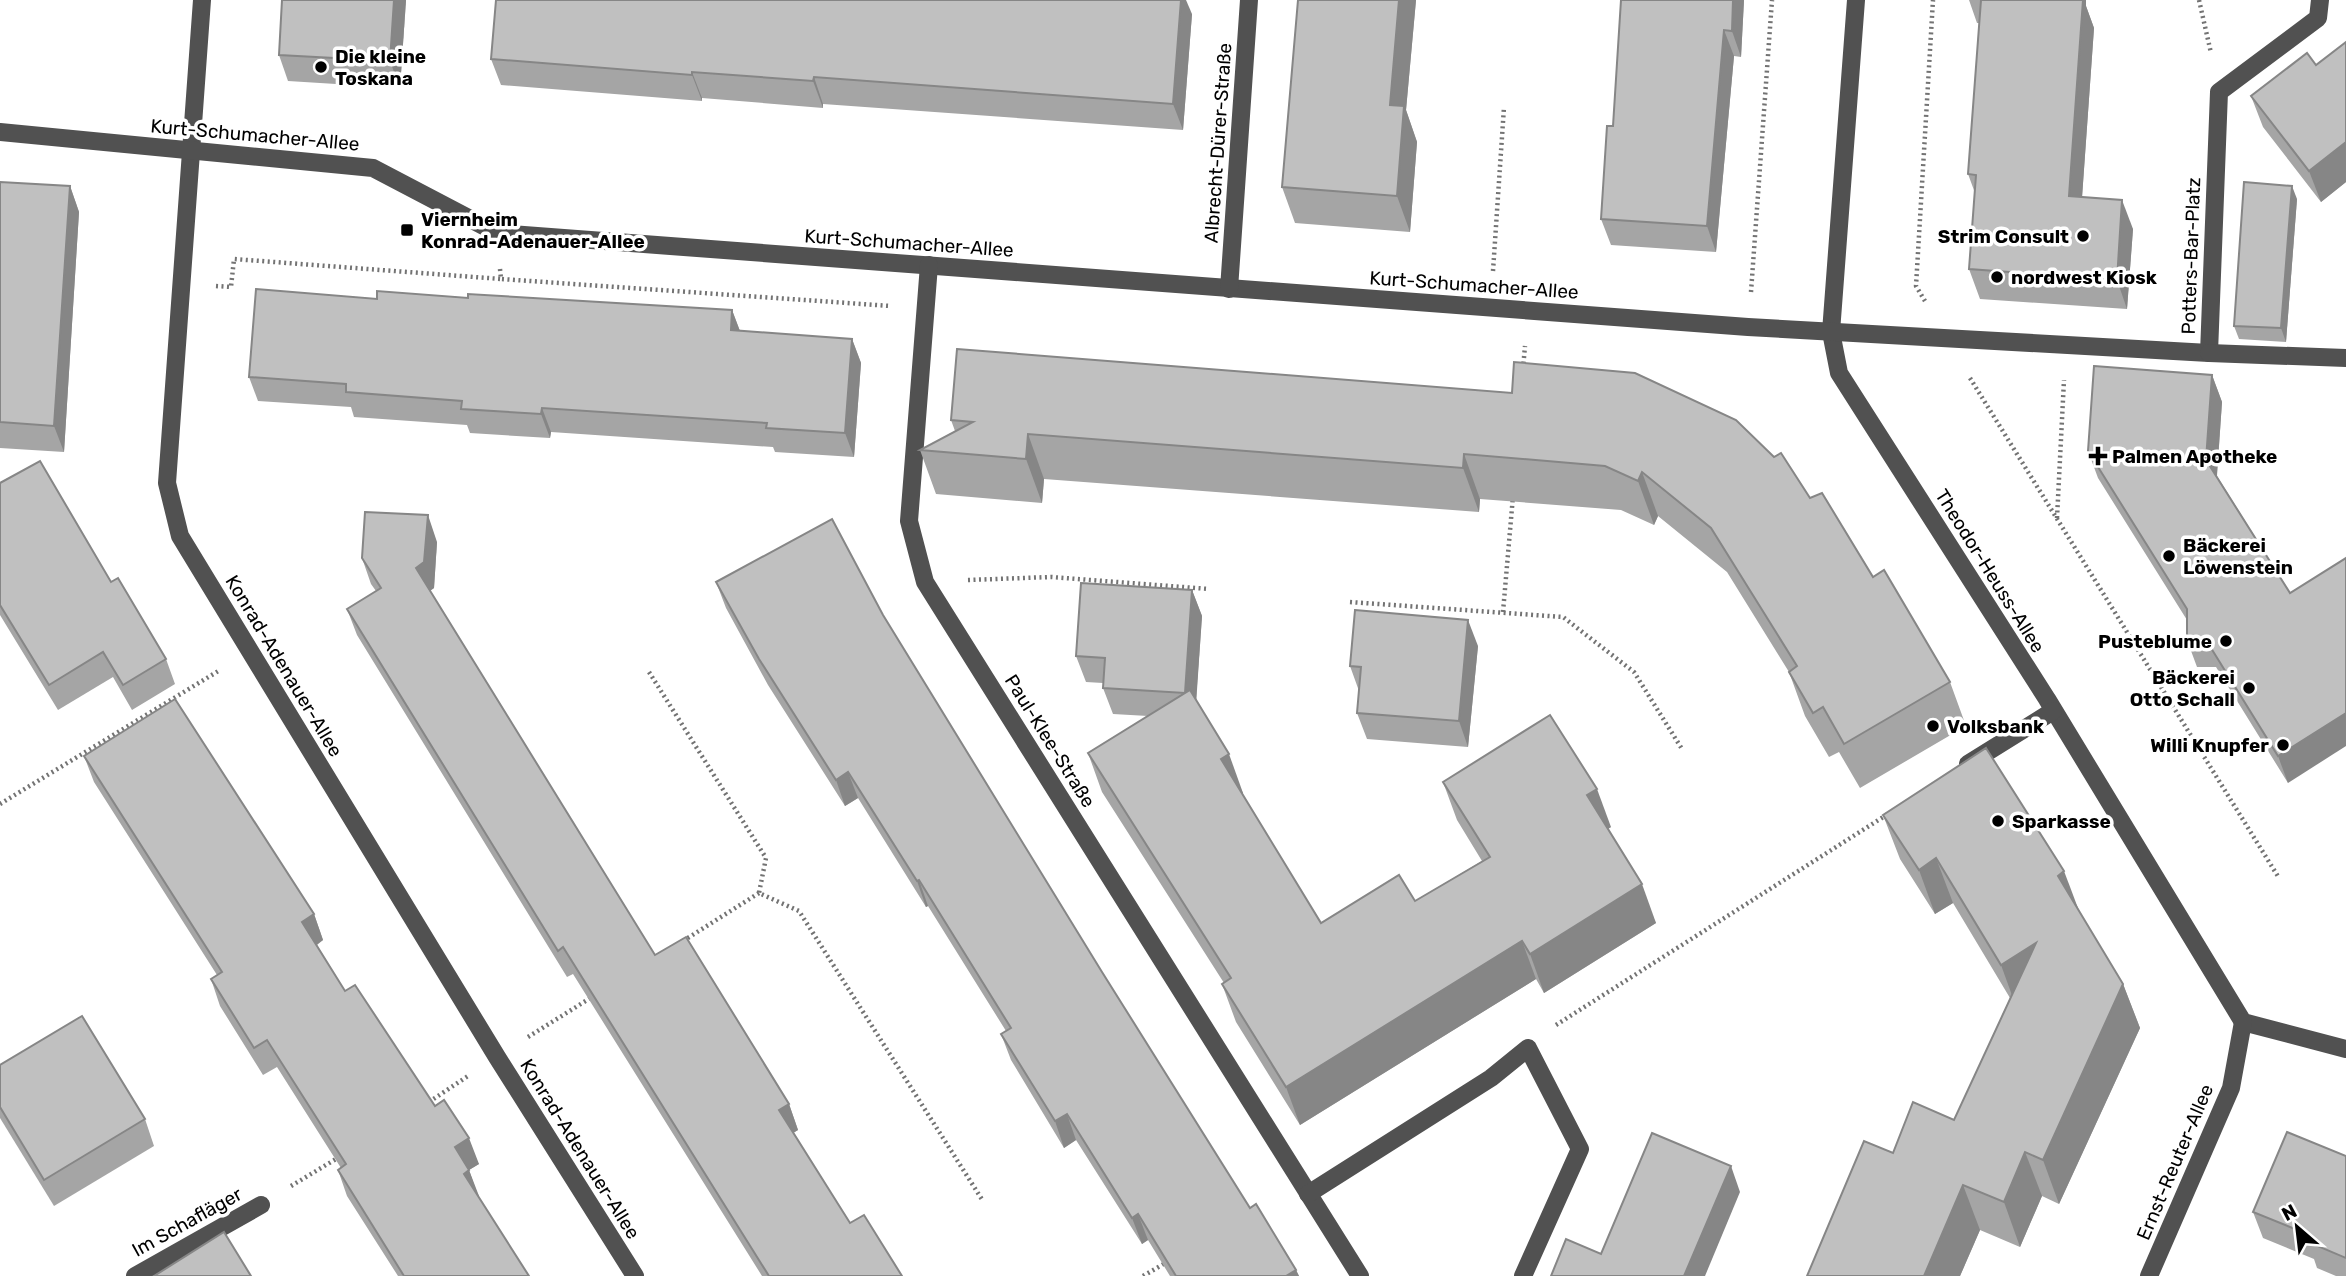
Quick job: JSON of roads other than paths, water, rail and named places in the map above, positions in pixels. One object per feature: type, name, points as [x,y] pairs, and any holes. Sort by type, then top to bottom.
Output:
[{"type":"street","name":"Konrad-Adenauer-Allee","points":[[202,0],[167,483],[180,536],[497,1057],[635,1276]]},
{"type":"street","name":"Albrecht-Dürer-Straße","points":[[1229,289],[1249,0]]},
{"type":"street","name":"Theodor-Heuss-Allee","points":[[1856,0],[1831,332],[1839,373],[2053,711],[2243,1022]]},
{"type":"street","name":"Potters-Bar-Platz","points":[[1831,332],[2208,353],[2219,92],[2318,18],[2320,0]]},
{"type":"street","name":"Kurt-Schumacher-Allee","points":[[0,132],[373,168],[497,233],[1831,332]]},
{"type":"street","name":"Paul-Klee-Straße","points":[[929,265],[909,521],[925,582],[1360,1276]]},
{"type":"street","points":[[2208,353],[2346,358]]},
{"type":"street","points":[[1953,773],[2053,711]]},
{"type":"street","points":[[2243,1022],[2346,1049]]},
{"type":"street","name":"Ernst-Reuter-Allee","points":[[2149,1276],[2231,1088],[2243,1022]]},
{"type":"street","points":[[1308,1194],[1491,1078],[1528,1048],[1580,1149],[1523,1276]]},
{"type":"street","name":"Im Schafläger","points":[[135,1276],[261,1205]]},
{"type":"place","name":"Die kleine Toskana","points":[[321,67]]},
{"type":"place","name":"Viernheim Konrad-Adenauer-Allee","points":[[407,230]]},
{"type":"place","name":"Strim Consult","points":[[2083,236]]},
{"type":"place","name":"nordwest Kiosk","points":[[1997,277]]},
{"type":"place","name":"Palmen Apotheke","points":[[2098,456]]},
{"type":"place","name":"Bäckerei Löwenstein","points":[[2169,556]]},
{"type":"place","name":"Pusteblume","points":[[2226,641]]},
{"type":"place","name":"Bäckerei Otto Schall","points":[[2249,688]]},
{"type":"place","name":"Volksbank","points":[[1933,726]]},
{"type":"place","name":"Willi Knupfer","points":[[2283,745]]},
{"type":"place","name":"Sparkasse","points":[[1998,821]]}]
